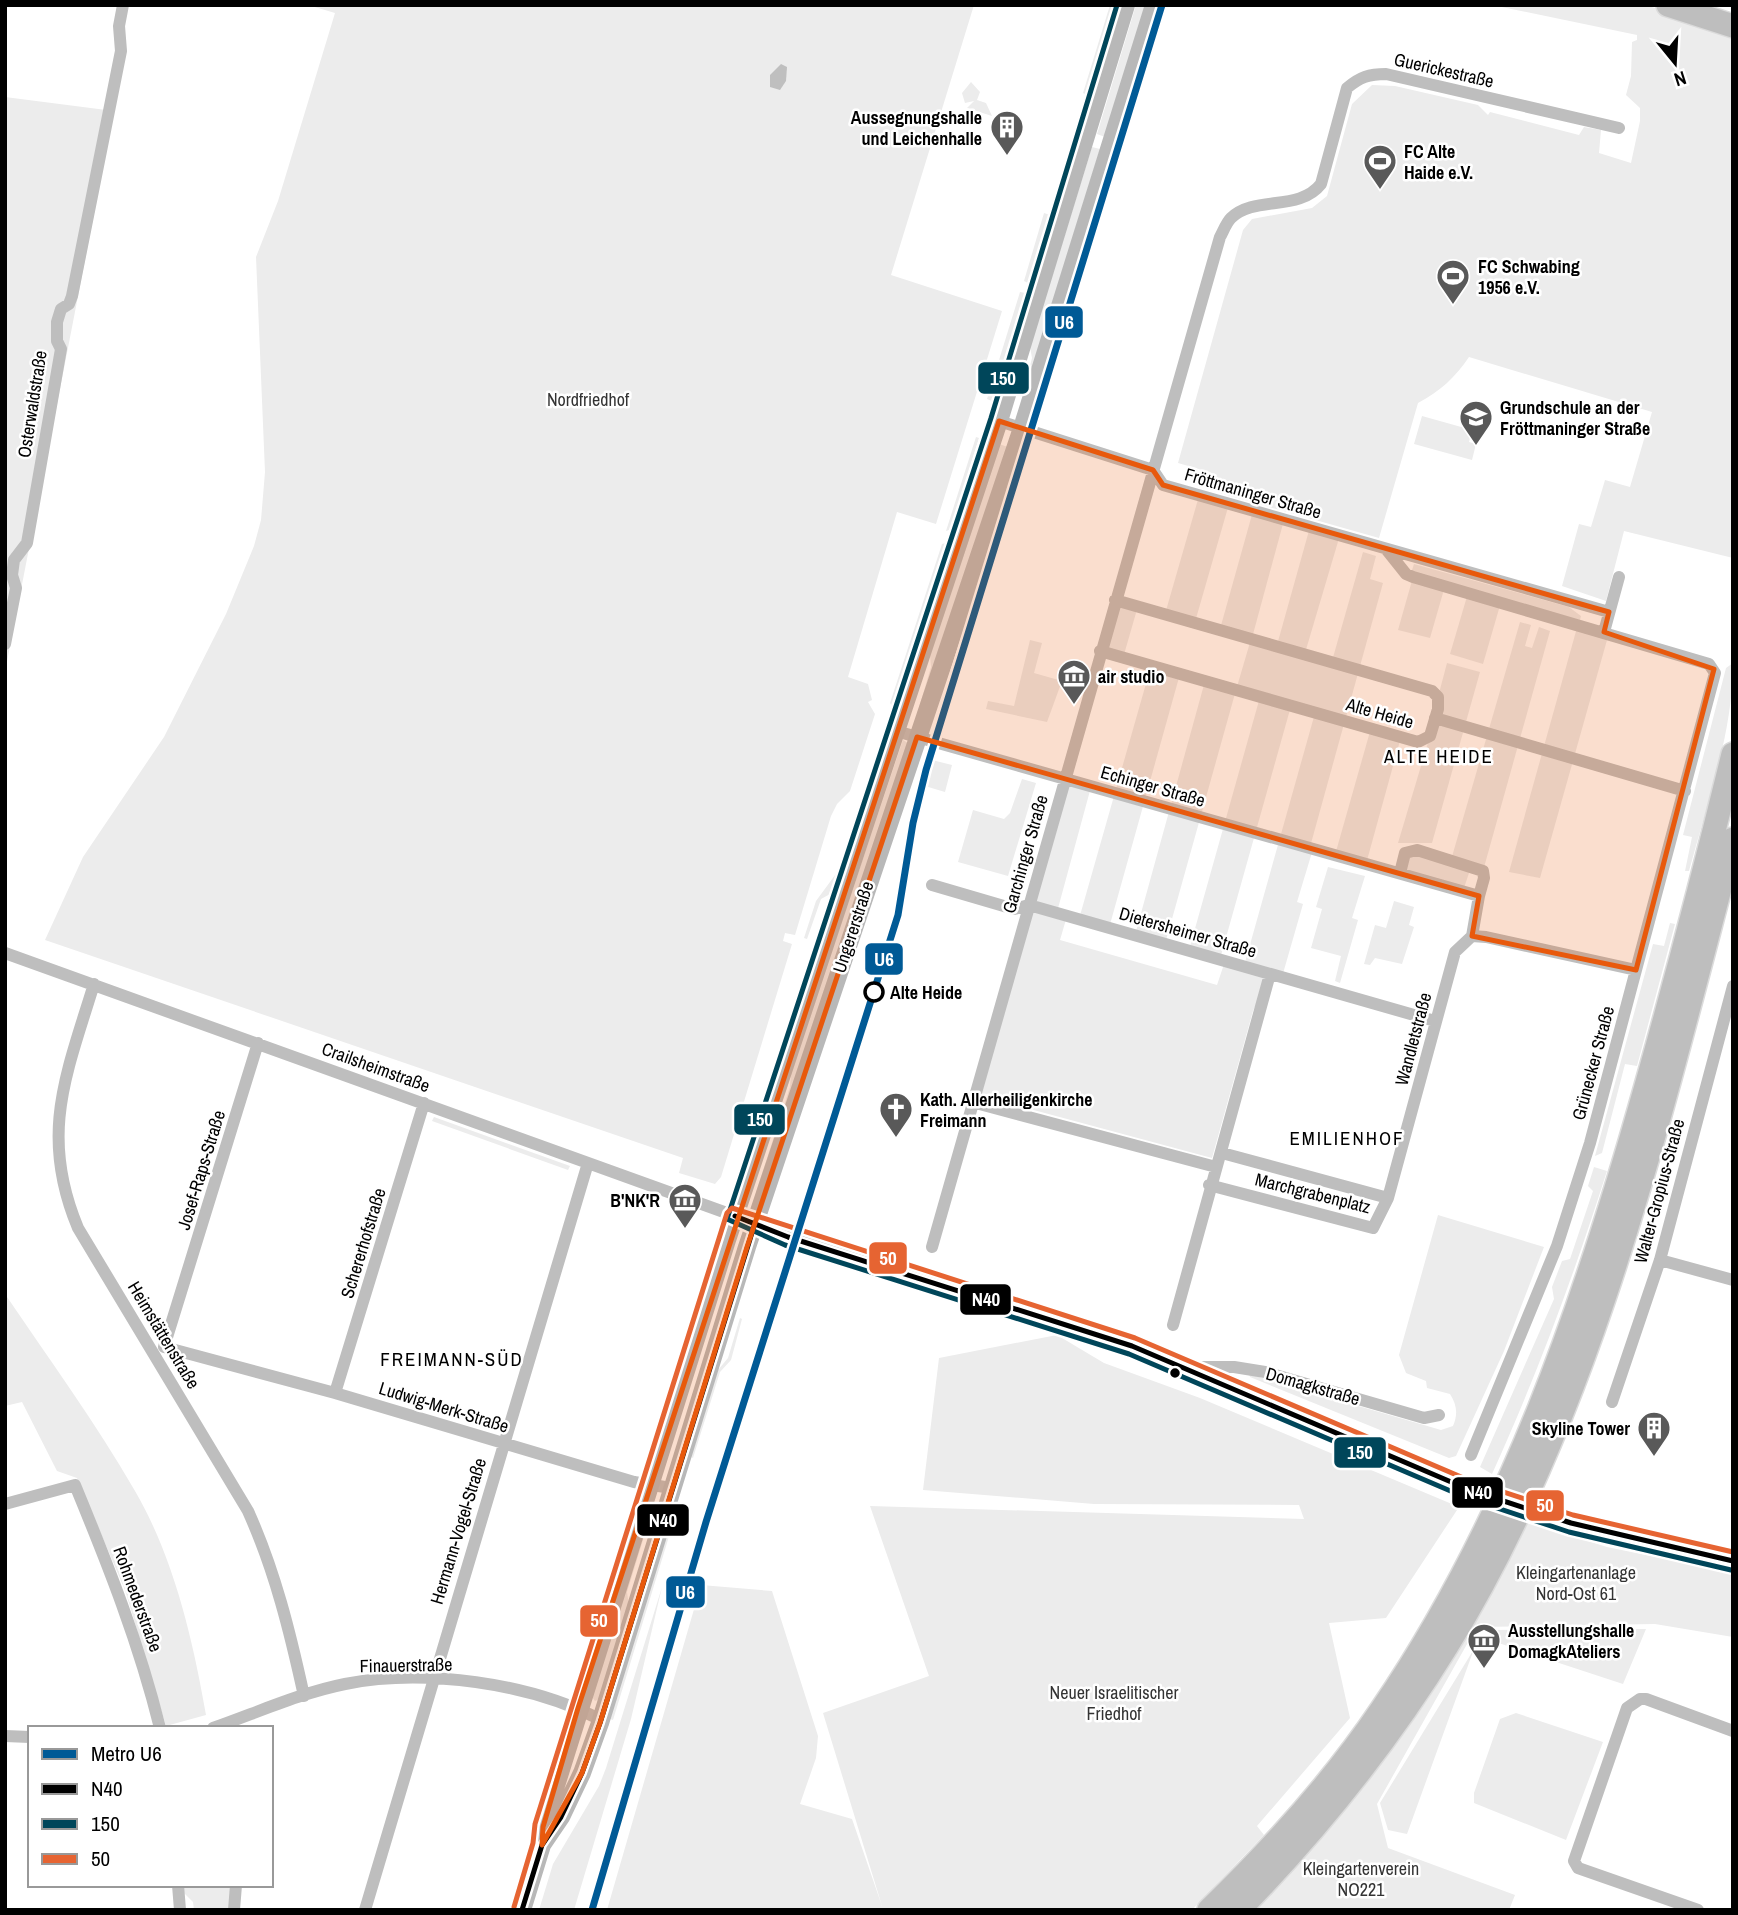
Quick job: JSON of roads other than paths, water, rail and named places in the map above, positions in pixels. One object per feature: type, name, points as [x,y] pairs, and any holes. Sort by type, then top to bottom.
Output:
[{"type":"highway","points":[[1668,5],[1733,26]]},
{"type":"highway","points":[[1703,5],[1733,15]]},
{"type":"highway","points":[[1209,1910],[1288,1829],[1382,1710],[1436,1622],[1510,1480],[1558,1364],[1617,1188],[1733,754]]},
{"type":"highway","points":[[1239,1910],[1331,1809],[1394,1729],[1488,1575],[1530,1487],[1557,1425],[1632,1207],[1655,1132],[1733,839]]},
{"type":"main road","name":"Ungererstraße","points":[[522,1910],[542,1844],[542,1827],[578,1708],[735,1216],[999,421],[1126,5]]},
{"type":"main road","name":"Ungererstraße","points":[[542,1844],[561,1817],[582,1773],[601,1720],[754,1223],[1022,428],[1154,5]]},
{"type":"main road","name":"Domagkstraße","points":[[735,1216],[1100,1335],[1184,1367],[1464,1487],[1551,1516],[1733,1561]]},
{"type":"street","name":"Osterwaldstraße","points":[[5,644],[16,588],[12,575],[14,560],[27,543],[59,359],[57,322],[61,309],[69,304],[72,296],[121,51],[119,26],[123,5]]},
{"type":"street","name":"Guerickestraße","points":[[1153,470],[1225,228],[1230,219],[1244,211],[1302,198],[1314,192],[1321,184],[1347,88],[1359,78],[1386,74],[1619,128]]},
{"type":"street","name":"Fröttmaninger Straße","points":[[999,421],[1153,470],[1163,485],[1609,612]]},
{"type":"street","name":"Garchinger Straße","points":[[932,1247],[1153,470]]},
{"type":"street","points":[[1386,548],[1406,574],[1413,577],[1604,632],[1619,577]]},
{"type":"street","name":"Alte Heide","points":[[1100,651],[1418,742],[1430,736],[1438,696],[1432,691],[1115,600]]},
{"type":"street","name":"Grünecker Straße","points":[[1471,1455],[1557,1246],[1590,1143],[1685,791],[1714,669],[1709,664],[1604,632]]},
{"type":"street","name":"Alte Heide","points":[[1435,718],[1685,791]]},
{"type":"street","name":"Echinger Straße","points":[[896,731],[1479,896]]},
{"type":"street","points":[[1400,873],[1405,853],[1417,850],[1483,871],[1479,896]]},
{"type":"street","name":"Dietersheimer Straße","points":[[932,885],[1014,909],[1029,905],[1435,1021]]},
{"type":"street","name":"Wandletstraße","points":[[1388,1198],[1455,952],[1472,936],[1479,896]]},
{"type":"street","points":[[1472,936],[1636,970]]},
{"type":"street","name":"Crailsheimstraße","points":[[5,953],[735,1216]]},
{"type":"street","points":[[1173,1325],[1209,1185],[1222,1153],[1270,974]]},
{"type":"street","name":"Heimstättenstraße","points":[[94,984],[63,1088],[56,1140],[59,1171],[78,1228],[158,1349],[236,1489],[269,1559],[285,1610],[304,1696]]},
{"type":"street","name":"Walter-Gropius-Straße","points":[[1612,1402],[1660,1260],[1733,986]]},
{"type":"street","name":"Josef-Raps-Straße","points":[[158,1349],[177,1307],[258,1043]]},
{"type":"street","points":[[972,1102],[1216,1167]]},
{"type":"street","name":"Schererhofstraße","points":[[335,1392],[424,1103]]},
{"type":"street","name":"Marchgrabenplatz","points":[[1209,1185],[1373,1228],[1388,1198],[1222,1153]]},
{"type":"street","name":"Hermann-Vogel-Straße","points":[[365,1910],[502,1443],[589,1163]]},
{"type":"street","points":[[1660,1260],[1733,1280]]},
{"type":"street","name":"Ludwig-Merk-Straße","points":[[158,1349],[208,1358],[335,1392],[651,1486],[671,1488]]},
{"type":"street","name":"Domagkstraße","points":[[1184,1367],[1234,1367],[1265,1372],[1424,1418],[1439,1415]]},
{"type":"street","name":"Rohmederstraße","points":[[5,1504],[75,1485],[120,1594],[146,1669],[160,1726]]},
{"type":"street","name":"Finauerstraße","points":[[219,1726],[345,1684],[382,1679],[471,1681],[578,1708],[601,1720]]},
{"type":"street","points":[[1699,1910],[1578,1868],[1574,1861],[1628,1708],[1633,1702],[1646,1699],[1733,1731]]},
{"type":"street","points":[[5,1736],[28,1737]]},
{"type":"street","points":[[178,1887],[180,1910]]},
{"type":"street","points":[[234,1910],[236,1887]]},
{"type":"metro line","name":"U6","points":[[592,1910],[706,1522],[898,915],[913,823],[926,770],[1162,5]]},
{"type":"place","name":"Aussegnungshalle und Leichenhalle","points":[[1007,157]]},
{"type":"place","name":"FC Alte Haide e.V.","points":[[1380,191]]},
{"type":"place","name":"FC Schwabing 1956 e.V.","points":[[1453,306]]},
{"type":"place","name":"Grundschule an der Fröttmaninger Straße","points":[[1476,447]]},
{"type":"place","name":"air studio","points":[[1074,706]]},
{"type":"place","name":"Alte Heide","points":[[874,992]]},
{"type":"place","name":"Kath. Allerheiligenkirche Freimann","points":[[896,1139]]},
{"type":"place","name":"B'NK'R","points":[[685,1230]]},
{"type":"place","name":"Skyline Tower","points":[[1654,1458]]},
{"type":"place","name":"Ausstellungshalle DomagkAteliers","points":[[1484,1670]]},
{"type":"district","name":"ALTE HEIDE","points":[[1439,756]]},
{"type":"district","name":"EMILIENHOF","points":[[1347,1138]]},
{"type":"district","name":"FREIMANN-SÜD","points":[[452,1359]]},
{"type":"park label","name":"Nordfriedhof","points":[[588,399]]},
{"type":"park label","name":"Kleingartenanlage Nord-Ost 61","points":[[1576,1582]]},
{"type":"park label","name":"Neuer Israelitischer Friedhof","points":[[1114,1702]]},
{"type":"park label","name":"Kleingartenverein NO221","points":[[1361,1878]]}]
